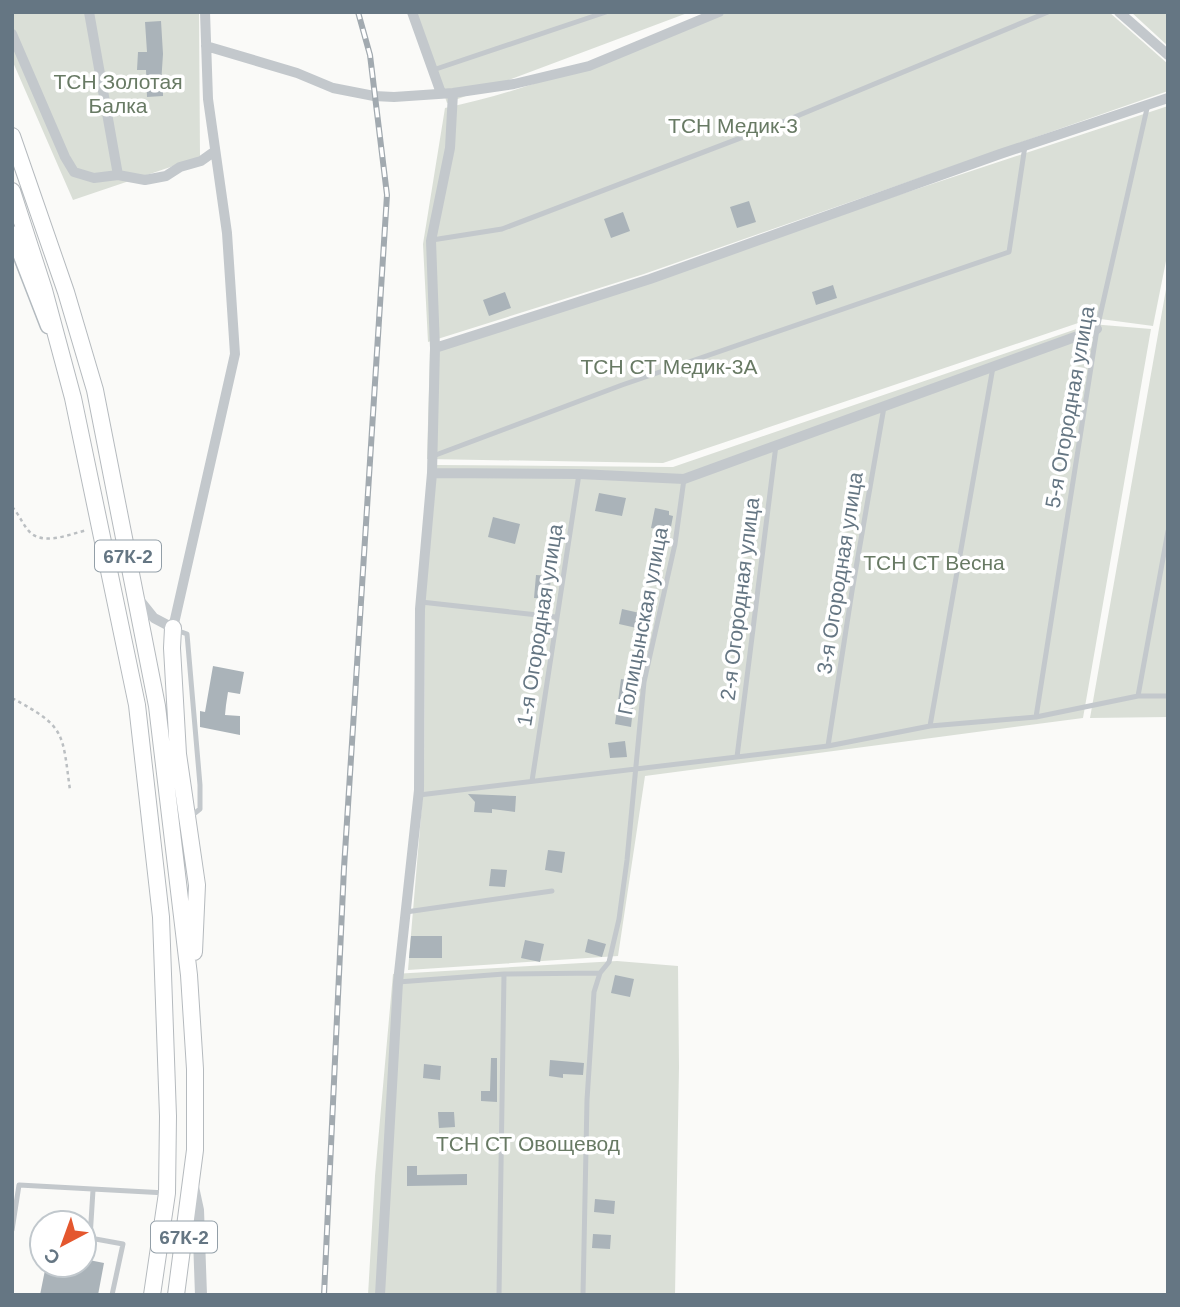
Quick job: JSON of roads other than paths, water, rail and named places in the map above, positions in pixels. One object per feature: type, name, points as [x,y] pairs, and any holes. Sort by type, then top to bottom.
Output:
[{"type":"main road","name":"67К-2","points":[[12,136],[66,292],[94,390],[157,706],[189,975],[195,1069],[195,1150],[176,1295]]},
{"type":"main road","name":"67К-2","points":[[12,191],[44,290],[101,527],[137,705],[153,829],[162,944],[168,1116],[167,1193],[152,1295]]},
{"type":"main road","points":[[12,233],[61,355]]},
{"type":"main road","points":[[173,628],[178,754],[197,885],[194,955],[189,975]]},
{"type":"street","points":[[89,12],[118,175]]},
{"type":"street","points":[[136,596],[154,618],[173,628],[235,354],[227,233],[208,99],[205,12]]},
{"type":"street","points":[[380,1295],[398,982],[418,794],[421,602],[432,472],[435,348],[431,241],[450,148],[447,93],[433,71],[412,12]]},
{"type":"street","points":[[206,46],[297,73],[333,88],[394,97],[514,84],[589,66],[719,12]]},
{"type":"street","points":[[1119,12],[1168,55]]},
{"type":"street","points":[[12,34],[74,172],[94,178],[118,175],[145,180],[166,176],[180,167],[201,161],[215,151]]},
{"type":"street","points":[[435,348],[650,279],[1168,98]]},
{"type":"street","points":[[432,472],[684,479],[1097,329]]},
{"type":"street","points":[[191,1180],[198,1210],[201,1295]]},
{"type":"lane","points":[[433,71],[606,12]]},
{"type":"lane","points":[[431,241],[502,229],[785,121],[1048,12]]},
{"type":"lane","name":"5-я Огородная улица","points":[[1036,717],[1097,329],[1148,104]]},
{"type":"lane","points":[[432,456],[622,385],[1009,251],[1025,146]]},
{"type":"lane","points":[[930,726],[993,366]]},
{"type":"lane","name":"3-я Огородная улица","points":[[828,746],[884,405]]},
{"type":"lane","name":"2-я Огородная улица","points":[[737,757],[776,444]]},
{"type":"lane","name":"1-я Огородная улица","points":[[532,781],[579,474]]},
{"type":"lane","name":"Голицынская улица","points":[[600,973],[609,962],[619,919],[628,860],[644,682],[675,544],[684,479]]},
{"type":"lane","points":[[1138,696],[1168,531]]},
{"type":"lane","points":[[421,602],[556,617]]},
{"type":"lane","points":[[418,794],[828,746],[930,726],[1036,717],[1138,696],[1168,696]]},
{"type":"lane","points":[[406,912],[552,891]]},
{"type":"lane","points":[[398,982],[504,974],[600,973],[594,992],[587,1100],[583,1295]]},
{"type":"lane","points":[[499,1295],[504,974]]},
{"type":"lane","points":[[12,1230],[16,1185],[167,1193]]},
{"type":"lane","points":[[93,1190],[90,1238],[123,1244],[112,1295]]},
{"type":"railway","points":[[324,1295],[344,868],[387,195],[370,55],[358,12]]},
{"type":"park label","name":"ТСН Золотая Балка","points":[[118,94]]},
{"type":"park label","name":"ТСН Медик-3","points":[[733,126]]},
{"type":"park label","name":"ТСН СТ Медик-3А","points":[[669,367]]},
{"type":"park label","name":"ТСН СТ Весна","points":[[934,563]]},
{"type":"park label","name":"ТСН СТ Овощевод","points":[[528,1144]]}]
